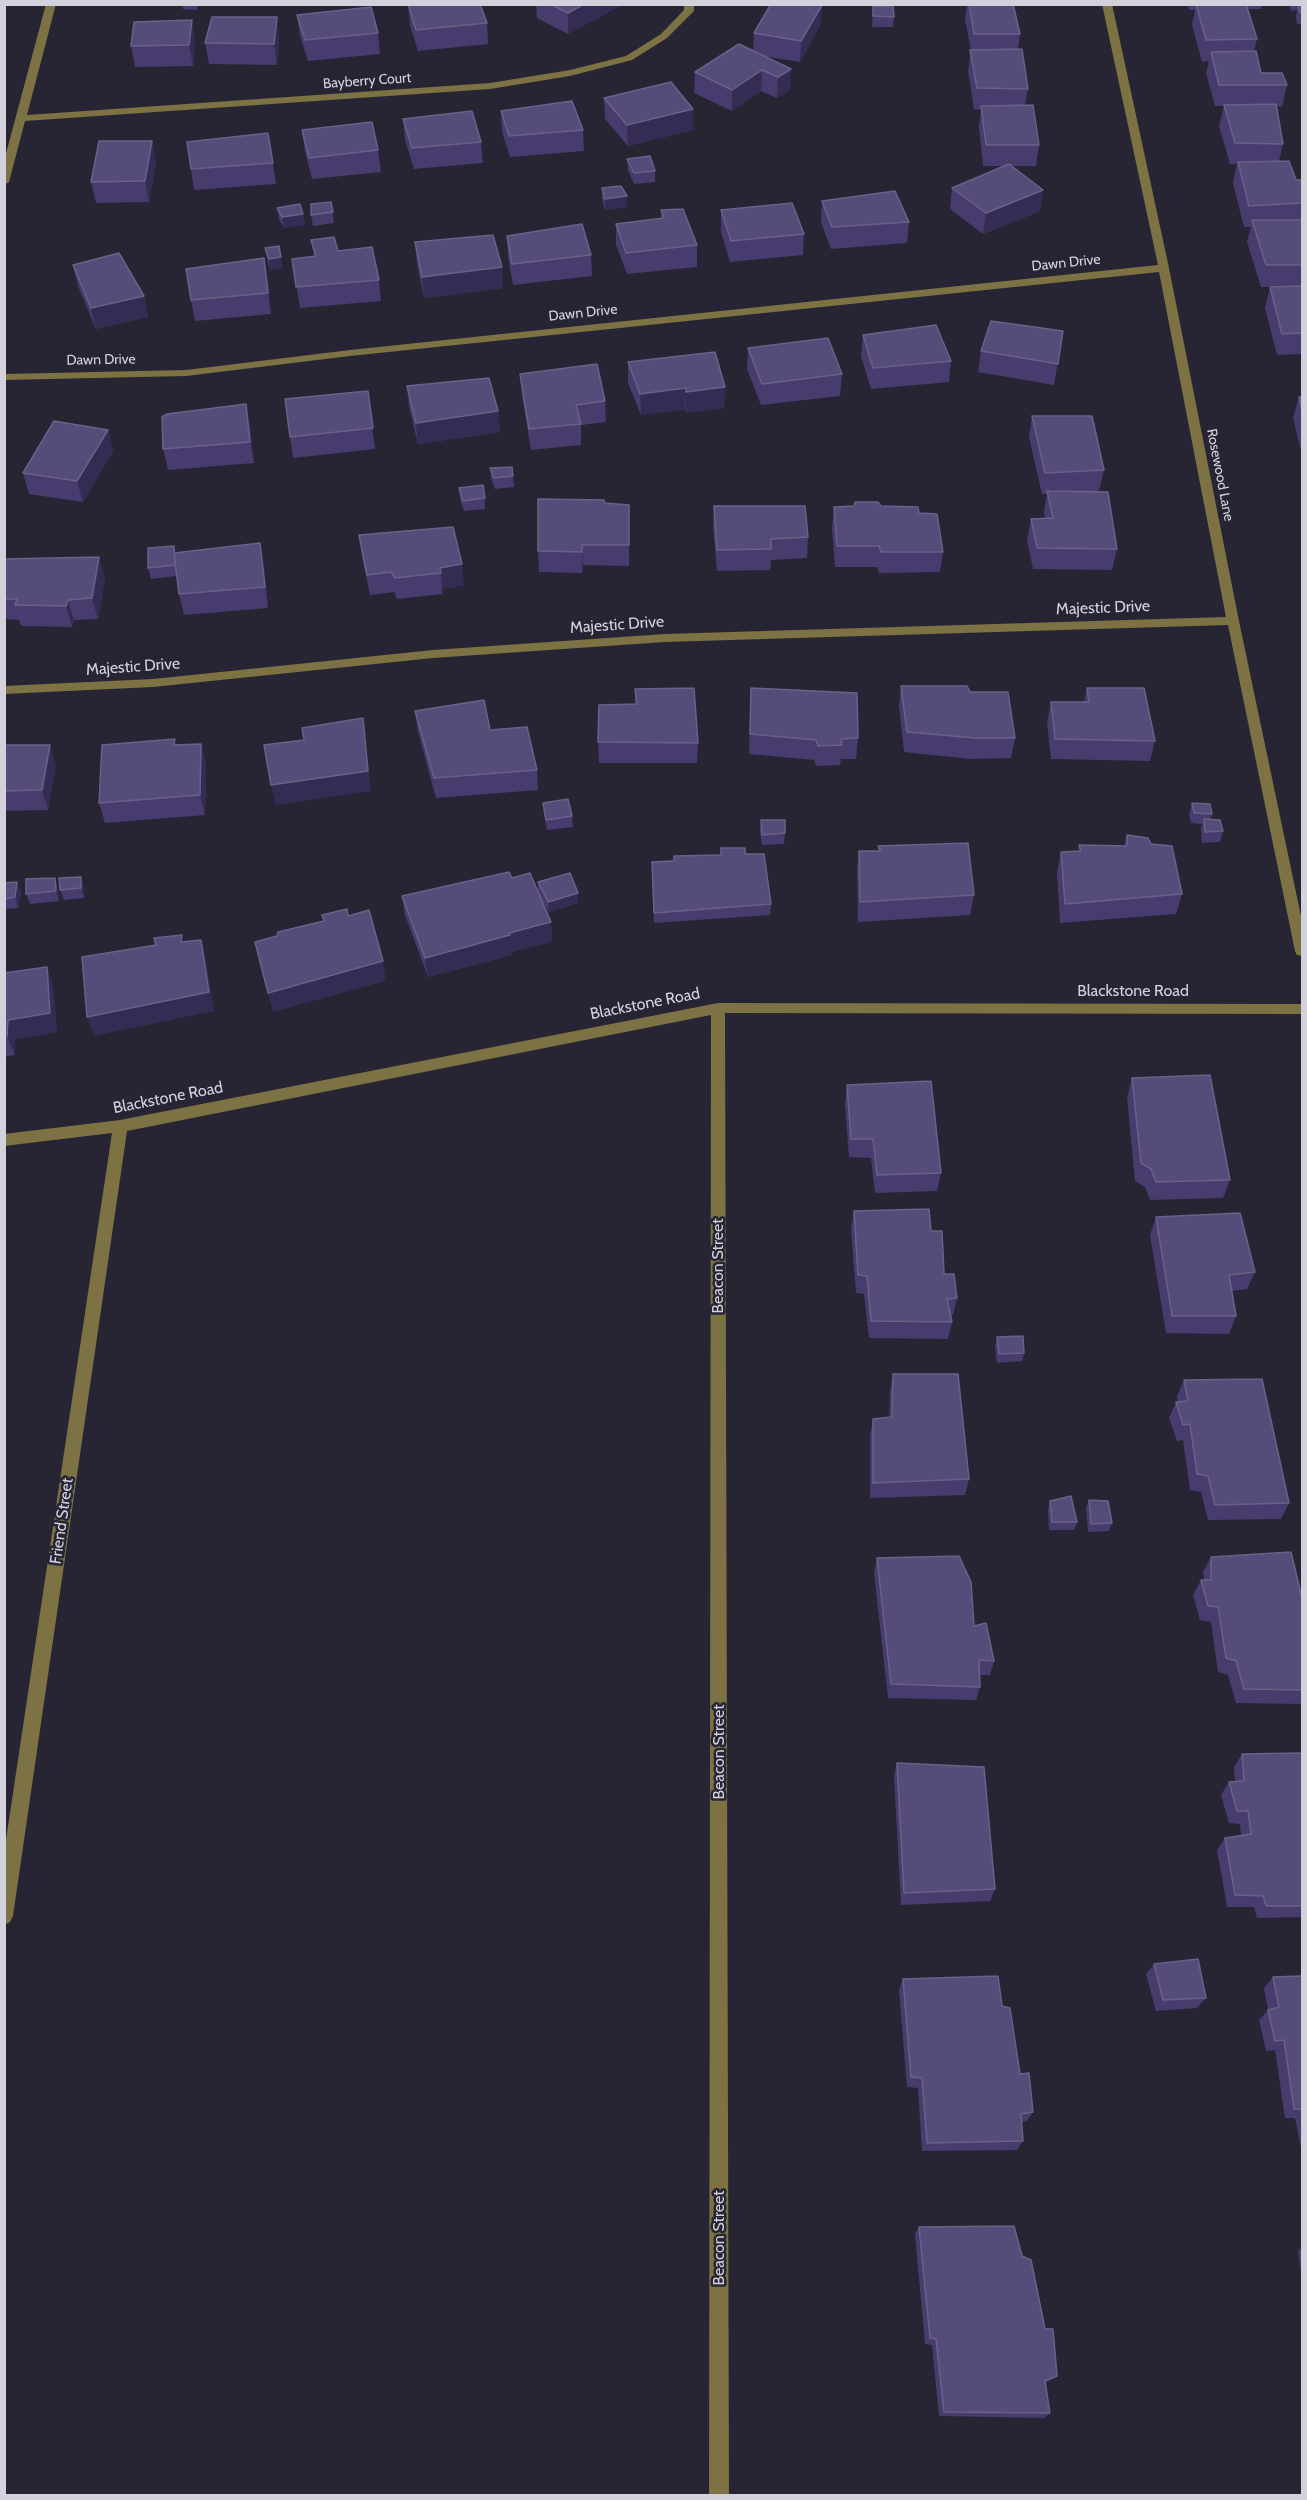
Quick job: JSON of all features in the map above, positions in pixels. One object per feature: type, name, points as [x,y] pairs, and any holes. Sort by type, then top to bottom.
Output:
[{"type":"street","points":[[4,182],[51,4]]},
{"type":"street","name":"Bayberry Court","points":[[21,118],[478,87],[536,79],[629,58],[664,36],[689,11],[689,4]]},
{"type":"street","name":"Rosewood Lane","points":[[1107,4],[1164,268],[1233,621],[1302,951]]},
{"type":"street","name":"Dawn Drive","points":[[4,377],[186,373],[350,353],[1164,268]]},
{"type":"street","name":"Majestic Drive","points":[[4,690],[153,683],[434,654],[664,638],[1233,621]]},
{"type":"street","name":"Blackstone Road","points":[[4,1140],[120,1126],[718,1008],[1302,1009]]},
{"type":"street","name":"Beacon Street","points":[[718,1008],[719,2496]]},
{"type":"street","name":"Friend Street","points":[[4,1916],[120,1126]]},
{"type":"building","points":[[408,4],[480,4],[487,23],[416,30]]},
{"type":"building","points":[[550,4],[584,4],[568,13]]},
{"type":"building","points":[[771,4],[822,5],[801,41],[754,33]]},
{"type":"building","points":[[969,4],[1013,4],[1020,34],[974,34]]},
{"type":"building","points":[[1196,4],[1246,4],[1257,39],[1206,40]]},
{"type":"building","points":[[1298,5],[1302,5],[1302,13],[1300,13]]},
{"type":"building","points":[[873,6],[893,6],[894,17],[873,16]]},
{"type":"building","points":[[371,7],[378,33],[305,40],[297,15]]},
{"type":"building","points":[[212,17],[277,17],[274,44],[205,43]]},
{"type":"building","points":[[192,20],[189,45],[131,46],[134,22]]},
{"type":"building","points":[[739,44],[791,69],[778,77],[762,70],[732,90],[695,72]]},
{"type":"building","points":[[1022,49],[1028,89],[977,88],[970,50]]},
{"type":"building","points":[[1256,51],[1261,73],[1282,73],[1287,85],[1219,85],[1211,52]]},
{"type":"building","points":[[671,82],[693,109],[627,125],[604,98]]},
{"type":"building","points":[[572,101],[583,130],[509,136],[501,111]]},
{"type":"building","points":[[1276,104],[1283,144],[1235,143],[1224,105]]},
{"type":"building","points":[[1033,105],[1039,145],[986,145],[981,106]]},
{"type":"building","points":[[472,111],[481,142],[412,148],[403,119]]},
{"type":"building","points":[[372,122],[378,150],[309,158],[302,130]]},
{"type":"building","points":[[268,133],[273,163],[191,169],[187,142]]},
{"type":"building","points":[[99,141],[152,141],[145,181],[91,182]]},
{"type":"building","points":[[650,156],[655,171],[634,173],[627,159]]},
{"type":"building","points":[[1289,161],[1296,180],[1302,180],[1302,203],[1249,206],[1238,162]]},
{"type":"building","points":[[1009,164],[1043,190],[986,213],[952,188]]},
{"type":"building","points":[[621,186],[627,196],[605,199],[602,188]]},
{"type":"building","points":[[895,191],[909,222],[832,227],[822,201]]},
{"type":"building","points":[[331,202],[333,212],[311,215],[311,204]]},
{"type":"building","points":[[792,203],[804,234],[731,241],[721,210]]},
{"type":"building","points":[[300,204],[303,214],[282,217],[277,208]]},
{"type":"building","points":[[683,209],[697,245],[626,253],[616,224],[664,218],[661,210]]},
{"type":"building","points":[[1252,220],[1302,220],[1302,265],[1266,265]]},
{"type":"building","points":[[582,224],[591,255],[512,264],[507,236]]},
{"type":"building","points":[[493,235],[502,267],[422,277],[415,242]]},
{"type":"building","points":[[334,237],[338,251],[372,247],[379,280],[296,287],[292,259],[316,256],[311,240]]},
{"type":"building","points":[[279,246],[281,257],[269,259],[265,248]]},
{"type":"building","points":[[119,253],[144,296],[91,308],[73,265]]},
{"type":"building","points":[[264,258],[268,293],[191,300],[186,269]]},
{"type":"building","points":[[1302,286],[1302,333],[1282,334],[1270,287]]},
{"type":"building","points":[[991,321],[1063,331],[1058,364],[981,351]]},
{"type":"building","points":[[936,325],[951,361],[873,368],[863,335]]},
{"type":"building","points":[[828,338],[842,374],[762,384],[748,348]]},
{"type":"building","points":[[715,352],[725,387],[686,392],[686,388],[640,394],[628,362]]},
{"type":"building","points":[[597,364],[605,401],[576,405],[581,424],[529,429],[520,374]]},
{"type":"building","points":[[489,378],[498,411],[416,423],[407,386]]},
{"type":"building","points":[[368,391],[373,428],[290,437],[285,399]]},
{"type":"building","points":[[246,404],[250,442],[163,449],[162,417],[167,414]]},
{"type":"building","points":[[1032,416],[1092,416],[1104,470],[1045,473]]},
{"type":"building","points":[[54,421],[108,430],[77,481],[23,473]]},
{"type":"building","points":[[512,467],[513,476],[494,478],[490,468]]},
{"type":"building","points":[[483,485],[485,498],[463,501],[459,488]]},
{"type":"building","points":[[1047,491],[1108,492],[1117,549],[1037,548],[1031,519],[1053,518]]},
{"type":"building","points":[[538,499],[604,500],[605,503],[629,505],[629,545],[582,545],[582,552],[538,551]]},
{"type":"building","points":[[855,502],[878,502],[881,506],[918,507],[919,513],[937,514],[943,552],[881,552],[879,546],[837,546],[834,507],[854,506]]},
{"type":"building","points":[[714,506],[805,506],[808,537],[771,539],[771,549],[717,550]]},
{"type":"building","points":[[453,527],[462,564],[440,568],[441,573],[395,578],[391,572],[367,575],[359,535]]},
{"type":"building","points":[[260,543],[265,587],[179,594],[174,553]]},
{"type":"building","points":[[174,546],[175,565],[148,568],[148,548]]},
{"type":"building","points":[[99,557],[92,598],[68,600],[66,606],[15,605],[17,599],[4,599],[4,559]]},
{"type":"building","points":[[901,686],[967,686],[970,692],[1008,692],[1015,738],[975,738],[907,732]]},
{"type":"building","points":[[694,688],[698,743],[598,742],[599,705],[637,704],[635,689]]},
{"type":"building","points":[[751,688],[857,693],[858,738],[841,739],[842,745],[818,746],[816,740],[750,734]]},
{"type":"building","points":[[1087,688],[1144,688],[1155,741],[1055,739],[1051,702],[1089,702]]},
{"type":"building","points":[[484,700],[490,730],[527,727],[537,770],[434,778],[415,711]]},
{"type":"building","points":[[363,718],[368,771],[271,785],[264,745],[304,740],[302,728]]},
{"type":"building","points":[[175,739],[174,745],[201,744],[200,795],[99,803],[102,745]]},
{"type":"building","points":[[4,745],[50,745],[42,790],[4,791]]},
{"type":"building","points":[[568,799],[572,816],[546,820],[543,803]]},
{"type":"building","points":[[1192,803],[1210,804],[1212,814],[1194,813]]},
{"type":"building","points":[[1204,819],[1220,820],[1223,831],[1205,832]]},
{"type":"building","points":[[761,820],[785,820],[785,833],[762,835]]},
{"type":"building","points":[[1127,835],[1148,838],[1151,844],[1172,846],[1182,894],[1065,904],[1061,852],[1081,851],[1079,845],[1127,846]]},
{"type":"building","points":[[968,843],[974,895],[860,902],[859,851],[881,851],[878,846]]},
{"type":"building","points":[[721,848],[745,848],[745,854],[764,854],[771,904],[654,913],[652,862],[674,861],[674,856],[721,855]]},
{"type":"building","points":[[509,872],[512,878],[530,873],[551,922],[425,958],[402,896]]},
{"type":"building","points":[[570,873],[578,893],[548,902],[538,882]]},
{"type":"building","points":[[81,877],[81,888],[60,890],[59,878]]},
{"type":"building","points":[[55,878],[56,891],[26,894],[26,879]]},
{"type":"building","points":[[17,882],[15,897],[4,899],[4,883]]},
{"type":"building","points":[[347,909],[348,916],[369,910],[383,961],[268,993],[255,942],[277,936],[278,932],[324,921],[322,915]]},
{"type":"building","points":[[182,935],[181,942],[201,940],[209,992],[87,1017],[82,957],[156,945],[154,938]]},
{"type":"building","points":[[47,967],[50,1013],[8,1020],[7,1036],[4,1037],[4,973]]},
{"type":"building","points":[[1210,1075],[1230,1180],[1156,1182],[1151,1169],[1141,1163],[1132,1078]]},
{"type":"building","points":[[931,1081],[941,1173],[877,1175],[873,1139],[851,1139],[847,1085]]},
{"type":"building","points":[[929,1209],[931,1231],[942,1231],[944,1274],[954,1274],[957,1298],[947,1299],[952,1322],[871,1321],[867,1276],[858,1275],[854,1211]]},
{"type":"building","points":[[1240,1213],[1255,1272],[1229,1275],[1236,1316],[1172,1316],[1156,1217]]},
{"type":"building","points":[[1023,1336],[1024,1353],[999,1354],[997,1337]]},
{"type":"building","points":[[893,1374],[958,1374],[969,1479],[873,1483],[873,1419],[892,1417]]},
{"type":"building","points":[[1262,1379],[1289,1503],[1215,1505],[1208,1476],[1197,1474],[1190,1424],[1183,1425],[1176,1402],[1188,1401],[1184,1380]]},
{"type":"building","points":[[1071,1496],[1077,1522],[1052,1522],[1050,1501]]},
{"type":"building","points":[[1089,1500],[1108,1501],[1112,1523],[1091,1524]]},
{"type":"building","points":[[1291,1552],[1302,1598],[1302,1690],[1244,1689],[1236,1661],[1226,1658],[1218,1607],[1208,1606],[1201,1580],[1211,1580],[1211,1557]]},
{"type":"building","points":[[959,1556],[971,1582],[974,1626],[986,1623],[994,1661],[979,1660],[980,1687],[891,1684],[877,1558]]},
{"type":"building","points":[[1302,1753],[1302,1906],[1266,1906],[1263,1896],[1235,1895],[1225,1838],[1251,1834],[1248,1811],[1237,1811],[1229,1782],[1244,1781],[1242,1754]]},
{"type":"building","points":[[897,1763],[984,1767],[995,1889],[904,1893]]},
{"type":"building","points":[[1198,1959],[1206,1998],[1163,2000],[1154,1964]]},
{"type":"building","points":[[998,1976],[1002,2006],[1010,2008],[1020,2074],[1029,2073],[1033,2112],[1021,2114],[1023,2141],[927,2143],[922,2078],[911,2077],[903,1979]]},
{"type":"building","points":[[1302,1976],[1302,2109],[1294,2109],[1284,2040],[1275,2041],[1268,2010],[1279,2007],[1273,1977]]},
{"type":"building","points":[[1014,2226],[1022,2256],[1031,2260],[1045,2329],[1053,2329],[1057,2376],[1045,2381],[1050,2413],[944,2412],[936,2339],[930,2338],[919,2227]]}]
